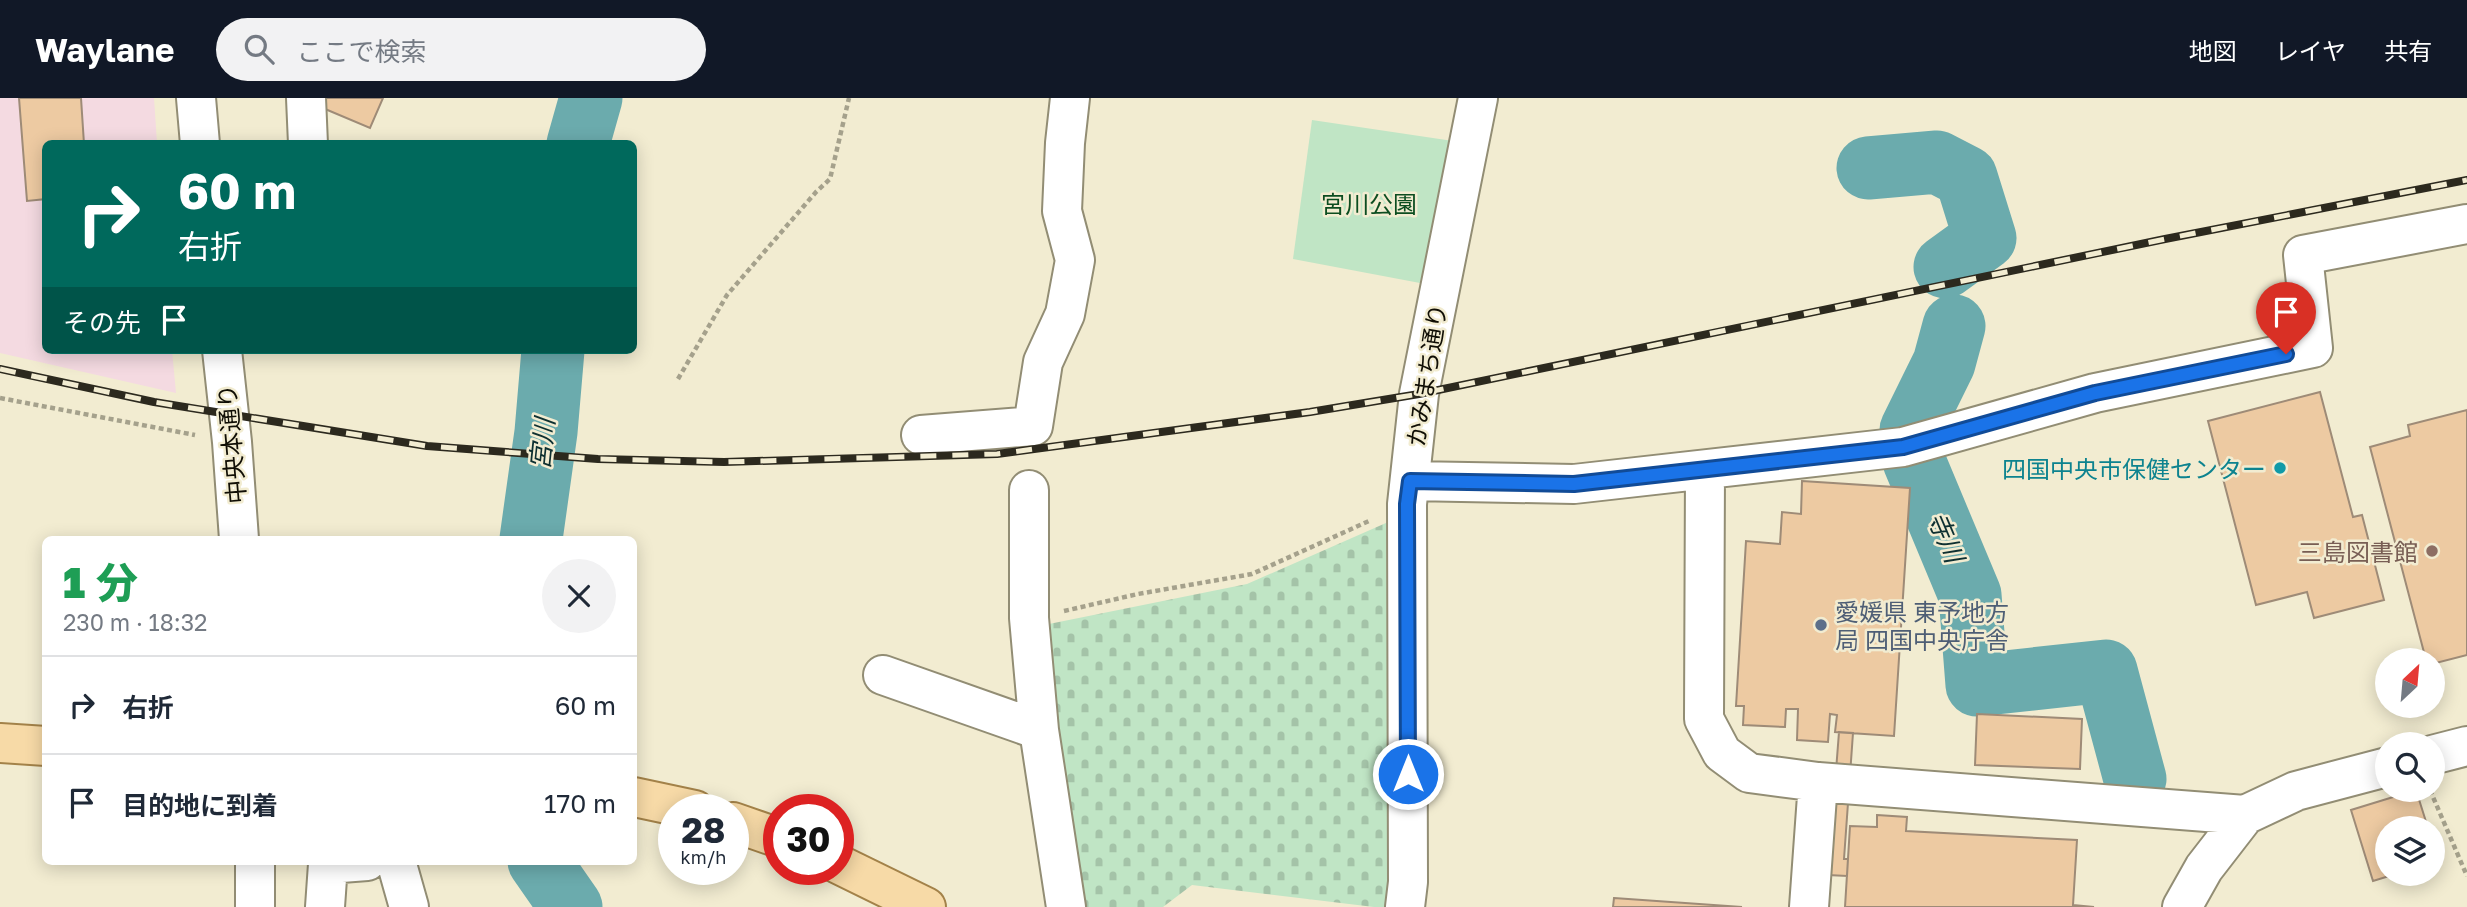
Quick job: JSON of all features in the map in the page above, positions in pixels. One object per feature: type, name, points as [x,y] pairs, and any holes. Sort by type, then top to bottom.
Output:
[{"type":"main road","points":[[0,743],[42,746]]},
{"type":"main road","points":[[637,798],[658,802]]},
{"type":"main road","points":[[854,872],[926,907]]},
{"type":"street","points":[[197,98],[200,140]]},
{"type":"street","points":[[306,98],[308,140]]},
{"type":"street","points":[[921,435],[1033,426],[1042,362],[1065,314],[1075,260],[1062,211],[1070,98]]},
{"type":"street","name":"かみまち通り","points":[[1405,907],[1408,882],[1408,492],[1419,394],[1478,98]]},
{"type":"street","points":[[1408,492],[1574,484],[1913,445],[2095,393],[2313,348],[2303,255],[2467,225]]},
{"type":"street","name":"中央本通り","points":[[222,354],[239,536]]},
{"type":"street","points":[[1705,471],[1704,719],[1722,753],[1749,773],[1818,782],[2245,815]]},
{"type":"street","points":[[1029,490],[1029,618],[1039,730],[1066,907]]},
{"type":"street","points":[[883,676],[1039,730]]},
{"type":"street","points":[[2445,752],[2467,746]]},
{"type":"street","points":[[2182,907],[2204,868],[2245,815],[2296,790],[2375,770]]},
{"type":"street","points":[[1809,907],[1818,782]]},
{"type":"street","points":[[255,865],[255,907]]},
{"type":"street","points":[[325,907],[328,865]]},
{"type":"street","points":[[397,865],[409,907]]},
{"type":"path","points":[[678,379],[727,295],[830,179],[849,98]]},
{"type":"path","points":[[0,398],[232,442]]},
{"type":"path","points":[[1029,618],[1138,594],[1252,574],[1408,492]]},
{"type":"path","points":[[2436,802],[2467,876]]},
{"type":"shaded area","points":[[0,98],[154,98],[157,140],[42,140],[42,354],[172,354],[176,393],[0,353]]},
{"type":"green space","name":"宮川公園","points":[[1312,120],[1453,141],[1420,283],[1293,259]]},
{"type":"green space","points":[[1395,519],[1397,907],[1374,907],[1192,885],[1163,907],[1077,907],[1044,625],[1247,584]]},
{"type":"building","points":[[19,98],[81,98],[84,140],[42,140],[42,199],[27,201]]},
{"type":"building","points":[[318,98],[383,98],[370,128],[318,106]]},
{"type":"building","name":"四国中央市保健センター","points":[[2320,392],[2353,517],[2362,515],[2384,600],[2314,618],[2307,592],[2256,605],[2208,421]]},
{"type":"building","name":"三島図書館","points":[[2467,410],[2467,655],[2445,661],[2445,648],[2423,648],[2370,447],[2410,436],[2408,425]]},
{"type":"building","name":"愛媛県 東予地方 局 四国中央庁舎","points":[[1802,481],[1910,488],[1894,736],[1835,732],[1837,715],[1830,714],[1828,742],[1797,740],[1798,709],[1786,709],[1785,727],[1743,725],[1744,706],[1736,706],[1746,541],[1780,544],[1782,512],[1801,514]]},
{"type":"building","points":[[1977,714],[2082,719],[2080,769],[1975,765]]},
{"type":"building","points":[[1839,732],[1853,733],[1844,859],[1848,859],[1847,876],[1828,875]]},
{"type":"building","points":[[2377,802],[2420,802],[2424,816],[2375,816],[2375,880],[2373,881],[2351,810]]},
{"type":"building","points":[[1877,815],[1907,817],[1906,831],[2077,840],[2073,905],[2094,907],[1845,907],[1850,826],[1877,827]]},
{"type":"building","points":[[1614,898],[1742,907],[1613,907]]},
{"type":"waterway","name":"宮川","points":[[579,140],[591,98]]},
{"type":"waterway","name":"寺川","points":[[1868,168],[1937,162],[1966,177],[1985,238],[1945,267]]},
{"type":"waterway","name":"寺川","points":[[1954,326],[1944,363],[1911,430],[1914,461],[1970,595],[1977,685],[2106,671],[2135,779]]},
{"type":"waterway","name":"宮川","points":[[531,536],[546,432],[553,354]]},
{"type":"waterway","name":"宮川","points":[[542,865],[571,907]]},
{"type":"railway","points":[[0,369],[154,402],[427,446],[598,459],[724,462],[997,454],[1310,412],[1419,394],[2165,239],[2467,180]]},
{"type":"place","name":"四国中央市保健センター","points":[[2280,468]]},
{"type":"place","name":"三島図書館","points":[[2432,551]]},
{"type":"place","name":"愛媛県 東予地方 局 四国中央庁舎","points":[[1821,625]]},
{"type":"route","points":[[1408,774],[1407,504],[1410,481],[1574,484],[1903,447],[2095,393],[2286,354]]}]
